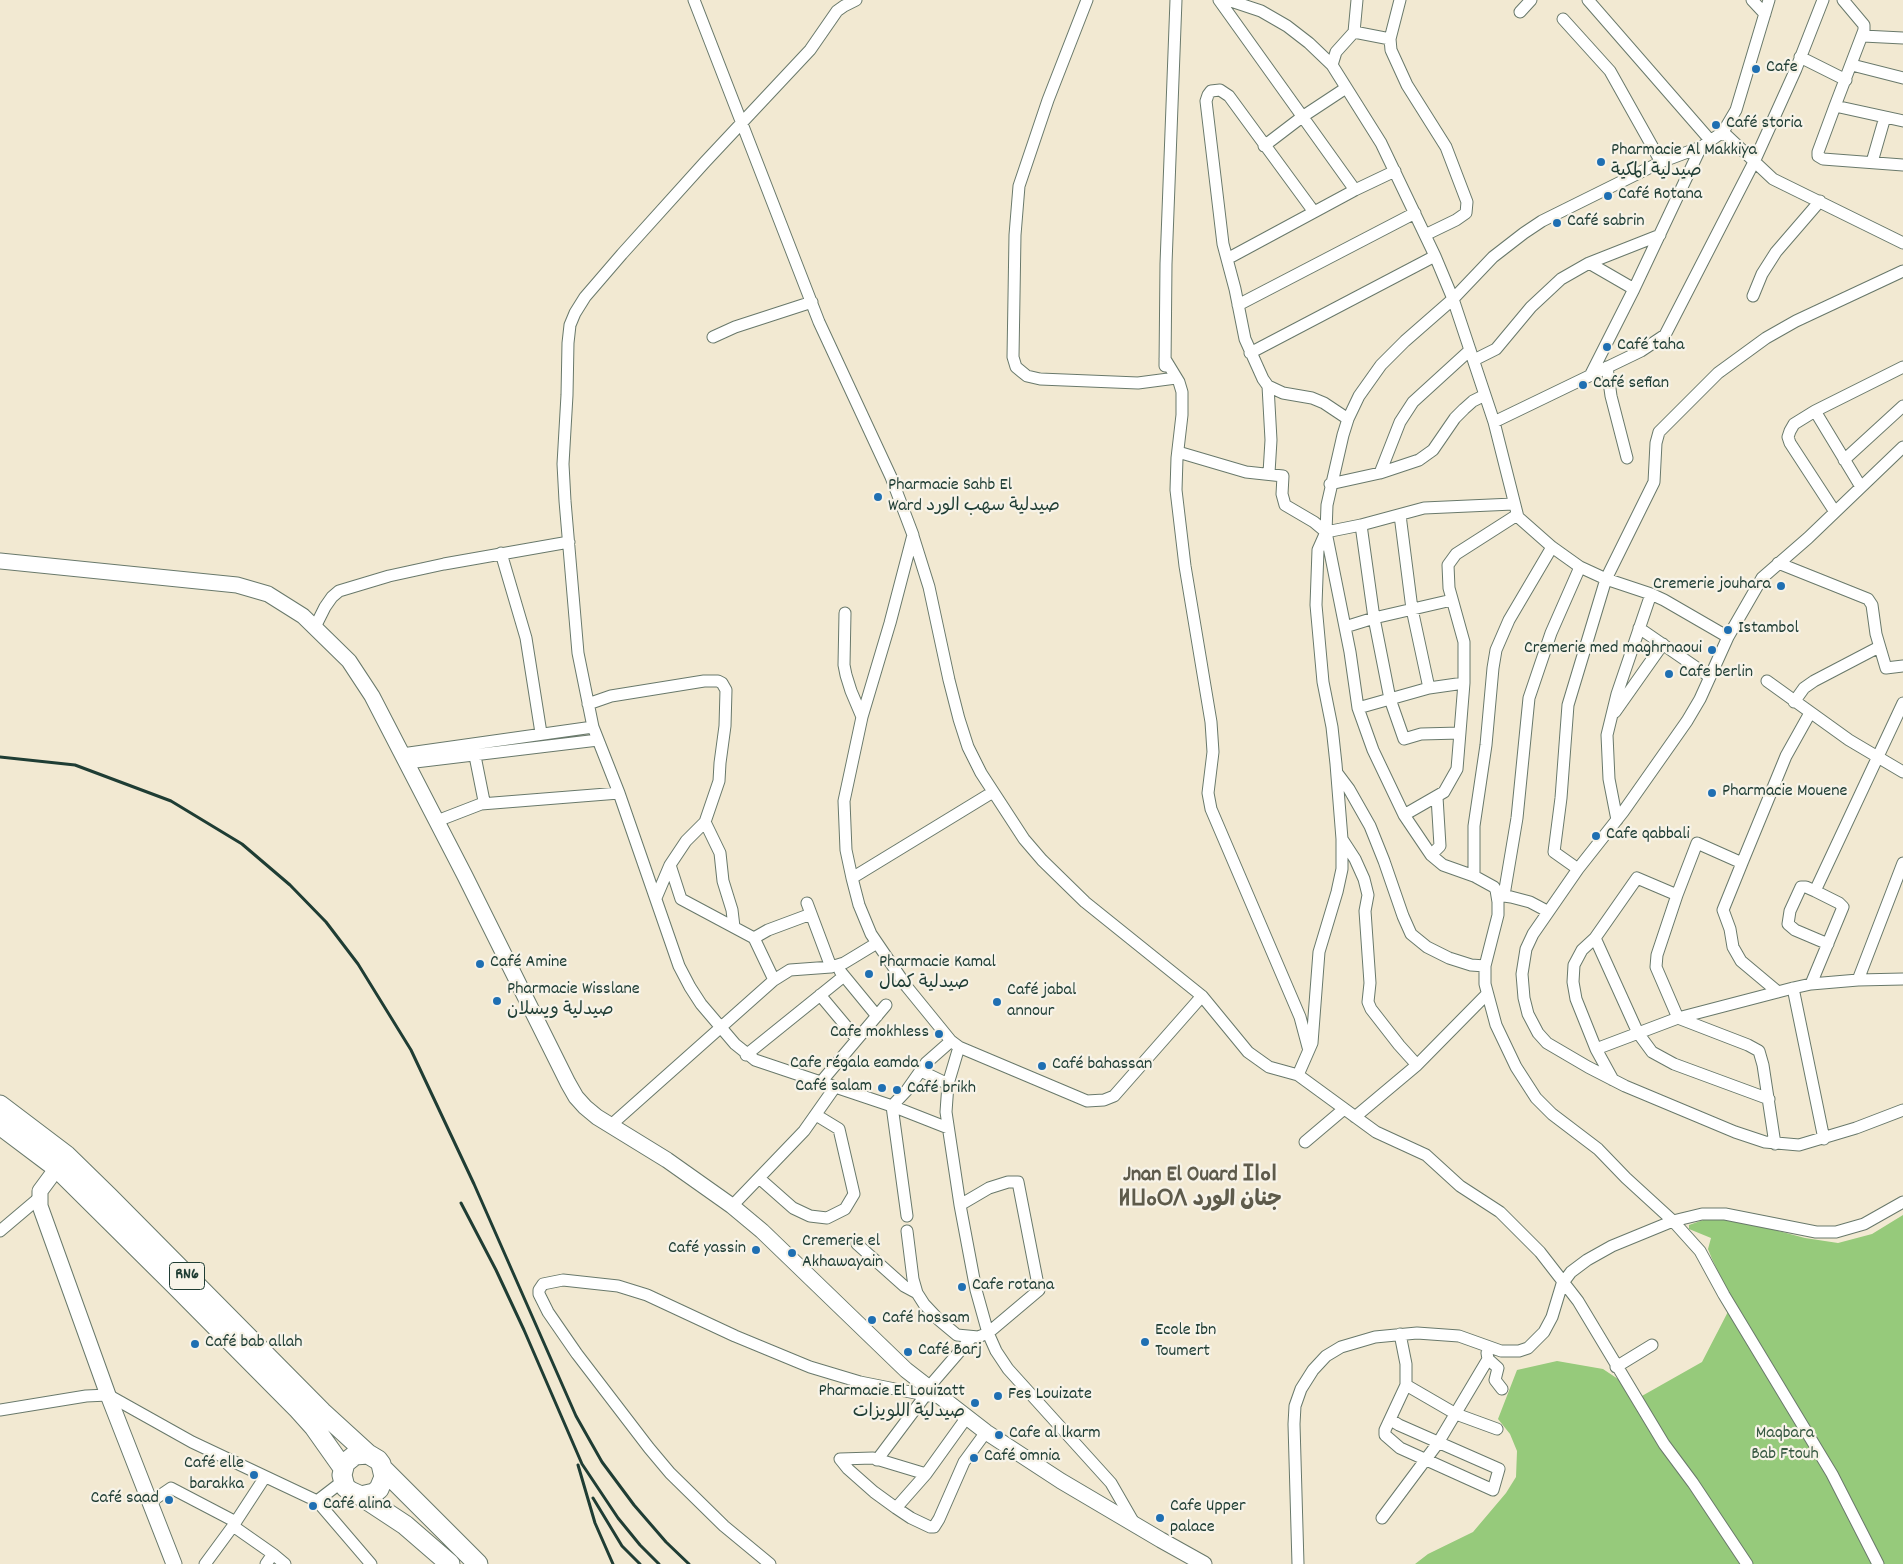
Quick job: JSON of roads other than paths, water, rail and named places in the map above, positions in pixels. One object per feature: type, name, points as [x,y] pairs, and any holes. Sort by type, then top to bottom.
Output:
[{"type":"main road","name":"RN6","points":[[0,1105],[66,1155],[322,1412],[368,1454],[378,1460],[384,1470],[478,1564]]},
{"type":"main road","name":"RN6","points":[[0,1125],[56,1168],[297,1408],[314,1427],[343,1475],[350,1491],[361,1496],[405,1525],[450,1564]]},
{"type":"main road","points":[[343,1475],[350,1458],[355,1455],[368,1454]]},
{"type":"main road","points":[[361,1496],[368,1496],[379,1489],[384,1477],[384,1470]]},
{"type":"street","points":[[694,0],[812,302],[871,437],[891,477],[913,535],[929,587],[959,719],[968,747],[981,773],[1024,839],[1073,891],[1202,996],[1254,1057],[1275,1069],[1298,1075],[1381,1135],[1423,1153],[1460,1186],[1500,1212],[1540,1252],[1584,1310],[1616,1367],[1664,1444],[1693,1483],[1747,1564]]},
{"type":"street","points":[[1087,0],[1048,100],[1019,186],[1015,235],[1013,357],[1016,367],[1022,372],[1027,376],[1040,379],[1138,383],[1176,378]]},
{"type":"street","points":[[1164,380],[1166,264],[1176,0]]},
{"type":"street","points":[[1218,0],[1355,190]]},
{"type":"street","points":[[1228,0],[1261,11],[1287,26],[1332,65],[1364,114],[1415,213],[1453,299],[1494,422],[1517,515],[1524,524],[1580,567],[1606,579],[1651,594],[1683,609],[1728,637]]},
{"type":"street","points":[[1332,65],[1336,52],[1354,32],[1357,0]]},
{"type":"street","points":[[1400,0],[1390,39],[1391,50],[1406,85],[1446,147],[1467,202],[1466,213],[1425,234]]},
{"type":"street","points":[[1520,12],[1532,0]]},
{"type":"street","points":[[1588,0],[1705,144]]},
{"type":"street","points":[[1752,0],[1765,14]]},
{"type":"street","points":[[1547,911],[1530,902],[1500,895],[1494,887],[1474,876],[1443,865],[1431,855],[1404,815],[1373,750],[1358,708],[1345,627],[1326,532],[1330,484],[1348,418],[1366,384],[1381,365],[1406,340],[1453,299],[1493,258],[1524,233],[1542,222],[1661,162],[1705,144],[1723,132],[1736,110],[1769,0]]},
{"type":"street","points":[[1494,422],[1641,351],[1664,335],[1754,162],[1800,58],[1823,0]]},
{"type":"street","points":[[1843,0],[1864,25],[1863,36],[1820,143],[1818,156],[1823,159],[1903,165]]},
{"type":"street","points":[[851,1],[837,11],[810,50],[622,254],[585,297],[575,313],[570,325],[568,343],[564,464],[578,653],[593,727],[619,793],[679,966],[694,993],[720,1028],[746,1054],[764,1064],[892,1106],[948,1128]]},
{"type":"street","points":[[1563,20],[1610,71],[1661,162]]},
{"type":"street","points":[[1354,32],[1390,39]]},
{"type":"street","points":[[1863,36],[1903,38]]},
{"type":"street","points":[[1800,58],[1846,80]]},
{"type":"street","points":[[1852,65],[1903,78]]},
{"type":"street","points":[[1264,146],[1302,117],[1346,88]]},
{"type":"street","points":[[1314,212],[1229,96],[1220,90],[1211,91],[1206,101],[1223,244],[1244,339],[1268,386],[1283,393],[1312,398],[1348,418]]},
{"type":"street","points":[[1835,106],[1903,121]]},
{"type":"street","points":[[1872,162],[1885,117]]},
{"type":"street","points":[[1723,132],[1774,179],[1903,243]]},
{"type":"street","points":[[1591,374],[1705,144]]},
{"type":"street","points":[[1227,259],[1355,190],[1395,172]]},
{"type":"street","points":[[1753,296],[1762,274],[1776,252],[1820,202]]},
{"type":"street","points":[[1238,305],[1415,213]]},
{"type":"street","points":[[1380,473],[1400,422],[1413,402],[1472,355],[1496,349],[1531,307],[1554,284],[1589,263],[1660,235]]},
{"type":"street","points":[[1250,353],[1435,256]]},
{"type":"street","points":[[1589,263],[1634,290]]},
{"type":"street","points":[[1578,869],[1554,852],[1561,798],[1566,717],[1606,579],[1641,507],[1651,491],[1656,475],[1657,438],[1661,428],[1718,373],[1766,338],[1796,321],[1903,271]]},
{"type":"street","points":[[712,337],[735,327],[812,302]]},
{"type":"street","points":[[1165,359],[1182,392],[1176,490],[1184,566],[1211,722],[1213,752],[1208,793],[1211,809],[1300,1017],[1308,1052]]},
{"type":"street","points":[[1606,367],[1611,396],[1627,458]]},
{"type":"street","points":[[1835,512],[1790,443],[1788,437],[1794,424],[1814,411],[1902,371]]},
{"type":"street","points":[[1268,386],[1271,440],[1269,473]]},
{"type":"street","points":[[1330,484],[1380,473],[1413,463],[1428,455],[1455,418],[1473,401],[1485,395]]},
{"type":"street","points":[[1844,460],[1903,406]]},
{"type":"street","points":[[1814,411],[1860,487]]},
{"type":"street","points":[[1903,447],[1762,578],[1728,637],[1687,721],[1617,820],[1547,911],[1533,934],[1523,961],[1522,986],[1528,1014],[1538,1033],[1547,1043],[1613,1080],[1657,1100],[1752,1138],[1775,1144],[1799,1145],[1863,1126],[1903,1110]]},
{"type":"street","points":[[1178,452],[1246,472],[1283,476],[1282,494],[1286,507],[1314,522],[1326,532]]},
{"type":"street","points":[[1326,532],[1361,525],[1424,508],[1514,504]]},
{"type":"street","points":[[1400,515],[1412,609],[1429,688]]},
{"type":"street","points":[[1404,815],[1437,797],[1448,786],[1457,769],[1464,683],[1464,642],[1452,600],[1447,572],[1450,559],[1482,536],[1517,515]]},
{"type":"street","points":[[1361,525],[1374,618],[1390,699],[1404,739],[1421,734],[1460,733]]},
{"type":"street","points":[[1298,1075],[1314,1033],[1319,952],[1341,879],[1342,839],[1337,773],[1332,727],[1323,682],[1316,605],[1318,550],[1326,532]]},
{"type":"street","points":[[913,535],[893,614],[862,717],[844,801],[846,850],[852,878],[859,904],[877,943],[907,987],[955,1044],[1081,1100],[1092,1102],[1114,1096],[1202,996]]},
{"type":"street","points":[[316,627],[325,607],[339,591],[389,576],[501,553],[569,542]]},
{"type":"street","points":[[1474,876],[1474,826],[1486,745],[1496,650],[1509,620],[1552,547]]},
{"type":"street","points":[[501,553],[526,638],[541,733]]},
{"type":"street","points":[[0,562],[237,585],[268,594],[303,616],[349,661],[361,677],[437,821],[568,1083],[585,1107],[667,1160],[732,1206],[762,1231],[931,1394],[1061,1481],[1204,1564]]},
{"type":"street","points":[[1778,563],[1868,599],[1872,605],[1879,647],[1886,668],[1903,666]]},
{"type":"street","points":[[1580,567],[1550,633],[1529,698],[1517,818],[1500,895],[1498,915],[1485,966],[1487,994],[1506,1047],[1536,1098],[1552,1114],[1598,1149],[1696,1245],[1719,1287],[1832,1474],[1878,1564]]},
{"type":"street","points":[[1617,820],[1609,779],[1607,752],[1610,719],[1651,594]]},
{"type":"street","points":[[1345,627],[1374,618],[1452,600]]},
{"type":"street","points":[[845,613],[845,670],[851,691],[862,717]]},
{"type":"street","points":[[1639,628],[1710,677]]},
{"type":"street","points":[[1610,719],[1663,644]]},
{"type":"street","points":[[1794,702],[1804,688],[1879,647]]},
{"type":"street","points":[[588,704],[611,696],[704,681],[714,680],[722,683],[726,690],[724,743],[719,781],[705,822],[686,842],[670,864],[656,898]]},
{"type":"street","points":[[1767,681],[1849,740],[1903,772]]},
{"type":"street","points":[[1358,708],[1429,688],[1464,683]]},
{"type":"street","points":[[1815,891],[1903,703]]},
{"type":"street","points":[[1778,992],[1741,961],[1733,947],[1728,919],[1723,910],[1786,756],[1810,713]]},
{"type":"street","points":[[404,758],[541,733],[593,727]]},
{"type":"street","points":[[404,758],[475,756],[598,740]]},
{"type":"street","points":[[475,756],[484,797],[481,804]]},
{"type":"street","points":[[1337,773],[1349,789],[1370,826],[1411,934],[1427,947],[1449,958],[1472,965],[1485,966]]},
{"type":"street","points":[[852,878],[993,792]]},
{"type":"street","points":[[437,821],[481,804],[619,793]]},
{"type":"street","points":[[1431,855],[1440,846],[1437,797]]},
{"type":"street","points":[[705,822],[720,853],[723,881],[732,910],[734,927]]},
{"type":"street","points":[[1342,839],[1355,859],[1368,895],[1365,911],[1370,983],[1368,1002],[1371,1009],[1417,1065]]},
{"type":"street","points":[[1742,863],[1697,843],[1677,895],[1655,964],[1678,1018],[1759,1051],[1762,1056],[1775,1144]]},
{"type":"street","points":[[1858,980],[1903,863]]},
{"type":"street","points":[[670,864],[681,899],[754,938],[774,980]]},
{"type":"street","points":[[1613,1080],[1596,1049],[1576,999],[1573,982],[1576,960],[1582,950],[1595,938],[1638,878],[1677,895]]},
{"type":"street","points":[[1811,984],[1828,944],[1843,907],[1815,891],[1802,887],[1790,911],[1788,924],[1795,930],[1828,944]]},
{"type":"street","points":[[807,903],[833,966],[844,976],[877,1016]]},
{"type":"street","points":[[754,938],[768,930],[811,914]]},
{"type":"street","points":[[1595,938],[1638,1033],[1652,1052],[1665,1059],[1769,1099]]},
{"type":"street","points":[[611,1125],[774,980],[790,970],[833,966],[850,960],[877,943]]},
{"type":"street","points":[[746,1054],[844,976]]},
{"type":"street","points":[[1596,1049],[1678,1018],[1793,988],[1811,984],[1858,980],[1903,979]]},
{"type":"street","points":[[1793,988],[1824,1139]]},
{"type":"street","points":[[1356,1117],[1417,1065],[1487,994]]},
{"type":"street","points":[[820,995],[856,1038]]},
{"type":"street","points":[[821,1082],[886,1004]]},
{"type":"street","points":[[907,1216],[892,1106],[926,1063],[955,1044]]},
{"type":"street","points":[[955,1044],[948,1084],[946,1112],[960,1205],[976,1290],[988,1332],[996,1351],[1008,1369],[1111,1483],[1135,1525]]},
{"type":"street","points":[[921,1071],[948,1084]]},
{"type":"street","points":[[732,1206],[804,1131],[835,1087]]},
{"type":"street","points":[[1305,1142],[1344,1109]]},
{"type":"street","points":[[759,1178],[793,1208],[810,1216],[827,1218],[845,1209],[854,1194],[839,1129],[816,1115]]},
{"type":"street","points":[[56,1168],[43,1186],[39,1198],[43,1216],[108,1395],[174,1564]]},
{"type":"street","points":[[907,1231],[913,1279],[917,1293],[924,1304],[950,1330],[962,1336],[978,1337],[988,1332],[1039,1290],[1018,1182],[1008,1182],[989,1188],[960,1205]]},
{"type":"street","points":[[0,1231],[39,1198]]},
{"type":"street","points":[[1298,1564],[1295,1406],[1305,1380],[1320,1362],[1341,1347],[1363,1339],[1400,1334],[1427,1333],[1458,1336],[1501,1351],[1511,1352],[1528,1348],[1548,1326],[1563,1282],[1571,1272],[1598,1253],[1673,1221],[1702,1214],[1725,1214],[1816,1232],[1836,1232],[1864,1224],[1903,1202]]},
{"type":"street","points":[[857,1244],[904,1286],[917,1293]]},
{"type":"street","points":[[770,1564],[724,1526],[670,1473],[649,1448],[577,1354],[548,1312],[539,1294],[541,1286],[563,1280],[618,1286],[647,1296],[735,1336],[810,1367],[860,1382],[931,1394]]},
{"type":"street","points":[[1391,1420],[1438,1443],[1499,1469],[1493,1490],[1400,1448],[1385,1435],[1385,1430],[1406,1385],[1406,1364],[1400,1334]]},
{"type":"street","points":[[877,1460],[931,1394],[972,1337]]},
{"type":"street","points":[[1382,1518],[1426,1460],[1456,1414],[1488,1360],[1486,1345]]},
{"type":"street","points":[[1616,1367],[1652,1345]]},
{"type":"street","points":[[1488,1360],[1498,1368],[1495,1380],[1502,1389]]},
{"type":"street","points":[[1406,1385],[1456,1414],[1497,1429]]},
{"type":"street","points":[[0,1410],[86,1396],[108,1395],[192,1442],[317,1501],[371,1564]]},
{"type":"street","points":[[896,1508],[926,1474],[967,1418]]},
{"type":"street","points":[[926,1474],[877,1460],[840,1459],[848,1469],[874,1492],[911,1518],[930,1527],[934,1526],[939,1519],[968,1455],[986,1432]]},
{"type":"street","points":[[317,1501],[343,1475]]},
{"type":"street","points":[[205,1564],[265,1477]]},
{"type":"street","points":[[149,1503],[171,1488],[234,1524],[285,1564]]},
{"type":"street","points":[[266,1564],[273,1554]]},
{"type":"railway","points":[[0,757],[75,765],[171,801],[242,844],[290,885],[326,922],[358,964],[411,1050],[474,1184],[576,1416],[602,1462],[634,1505],[666,1542],[689,1564]]},
{"type":"railway","points":[[461,1203],[496,1270],[524,1330],[582,1464],[618,1518],[640,1545],[659,1564]]},
{"type":"railway","points":[[578,1465],[595,1523],[613,1564]]},
{"type":"railway","points":[[593,1498],[622,1546],[640,1564]]},
{"type":"place","name":"Cafe","points":[[1756,69]]},
{"type":"place","name":"Café storia","points":[[1716,125]]},
{"type":"place","name":"Pharmacie Al Makkiya صيدلية المكية","points":[[1601,162]]},
{"type":"place","name":"Café Rotana","points":[[1608,196]]},
{"type":"place","name":"Café sabrin","points":[[1557,223]]},
{"type":"place","name":"Café taha","points":[[1607,347]]},
{"type":"place","name":"Café sefian","points":[[1583,385]]},
{"type":"place","name":"Pharmacie Sahb El Ward صيدلية سهب الورد","points":[[878,497]]},
{"type":"place","name":"Cremerie jouhara","points":[[1781,586]]},
{"type":"place","name":"Istambol","points":[[1728,630]]},
{"type":"place","name":"Cremerie med maghrnaoui","points":[[1712,650]]},
{"type":"place","name":"Cafe berlin","points":[[1669,674]]},
{"type":"place","name":"Pharmacie Mouene","points":[[1712,793]]},
{"type":"place","name":"Cafe qabbali","points":[[1596,836]]},
{"type":"place","name":"Café Amine","points":[[480,964]]},
{"type":"place","name":"Pharmacie Kamal صيدلية كمال","points":[[869,974]]},
{"type":"place","name":"Pharmacie Wisslane صيدلية ويسلان","points":[[497,1001]]},
{"type":"place","name":"Café jabal annour","points":[[997,1002]]},
{"type":"place","name":"Cafe mokhless","points":[[939,1034]]},
{"type":"place","name":"Cafe régala eamda","points":[[929,1065]]},
{"type":"place","name":"Café bahassan","points":[[1042,1066]]},
{"type":"place","name":"Café salam","points":[[882,1088]]},
{"type":"place","name":"Café brikh","points":[[897,1090]]},
{"type":"place","name":"Café yassin","points":[[756,1250]]},
{"type":"place","name":"Cremerie el Akhawayain","points":[[792,1253]]},
{"type":"place","name":"Cafe rotana","points":[[962,1287]]},
{"type":"place","name":"Café hossam","points":[[872,1320]]},
{"type":"place","name":"Ecole Ibn Toumert","points":[[1145,1342]]},
{"type":"place","name":"Café bab allah","points":[[195,1344]]},
{"type":"place","name":"Café Barj","points":[[908,1352]]},
{"type":"place","name":"Fes Louizate","points":[[998,1396]]},
{"type":"place","name":"Pharmacie El Louizatt صيدلية اللويزات","points":[[975,1403]]},
{"type":"place","name":"Cafe al lkarm","points":[[999,1435]]},
{"type":"place","name":"Café omnia","points":[[974,1458]]},
{"type":"place","name":"Café elle barakka","points":[[254,1475]]},
{"type":"place","name":"Café saad","points":[[169,1500]]},
{"type":"place","name":"Café alina","points":[[313,1506]]},
{"type":"place","name":"Cafe Upper palace","points":[[1160,1518]]},
{"type":"district","name":"Jnan El Ouard ⵊⵏⴰⵏ ⵍⵡⴰⵔⴷ جنان الورد","points":[[1200,1190]]},
{"type":"park label","name":"Maqbara Bab Ftouh","points":[[1785,1445]]}]
